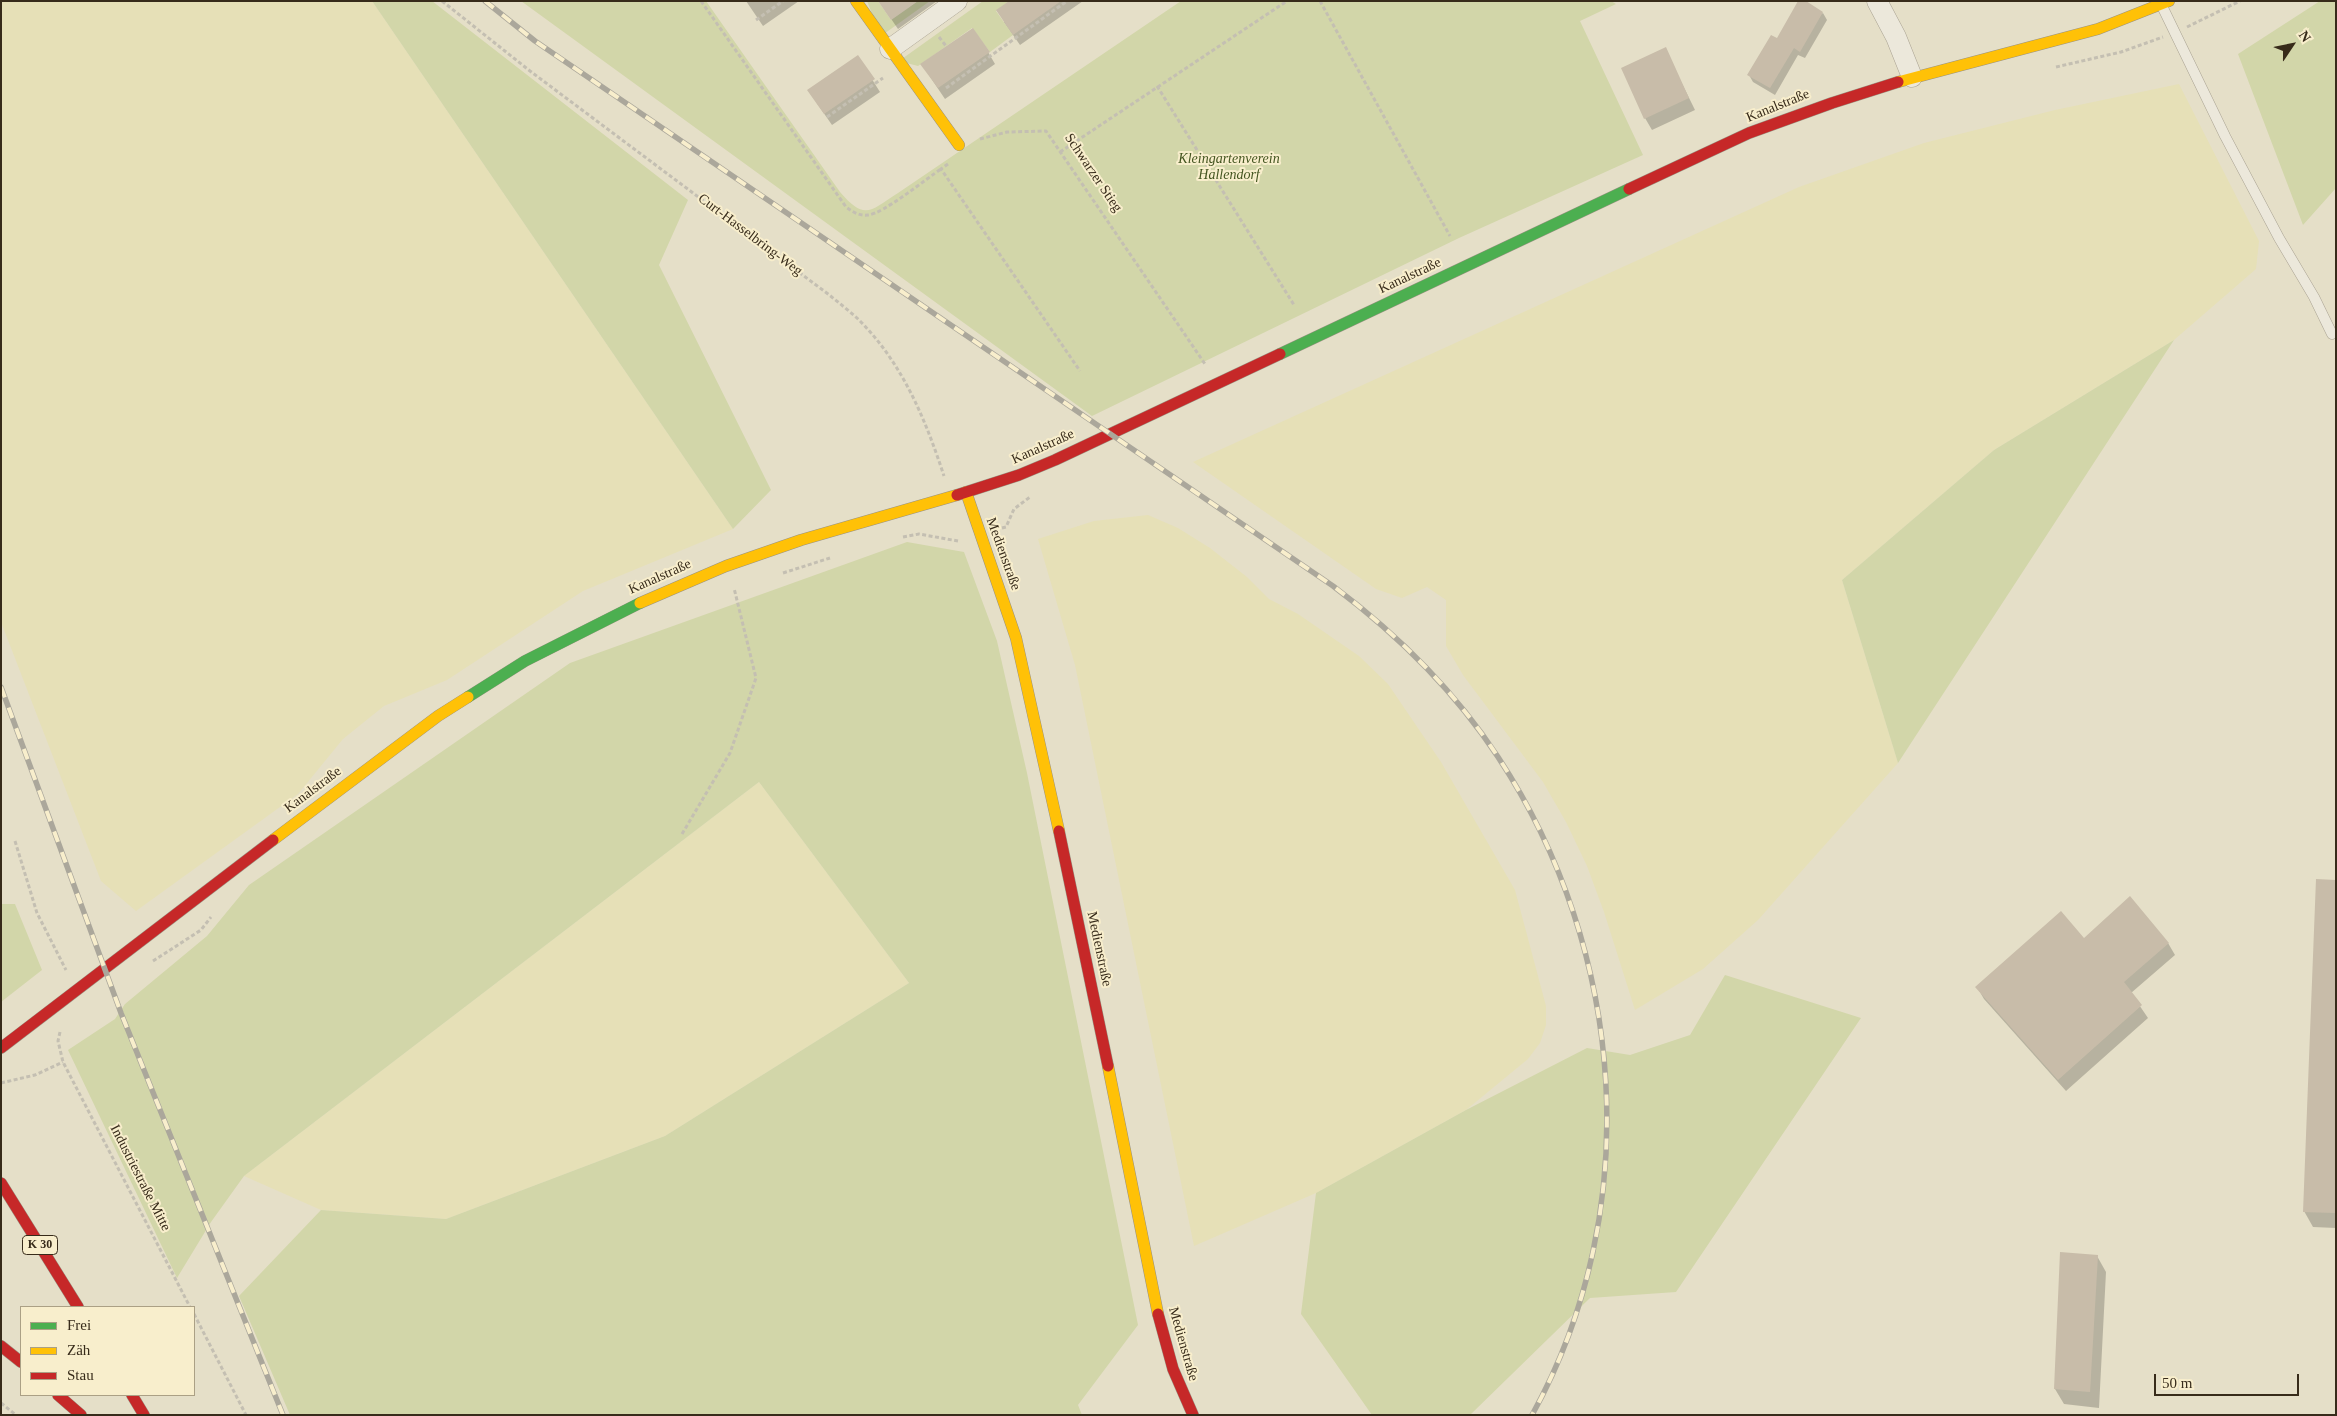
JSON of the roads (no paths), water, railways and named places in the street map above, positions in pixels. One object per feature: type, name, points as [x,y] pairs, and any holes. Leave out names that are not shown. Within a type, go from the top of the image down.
[{"type":"main road","points":[[856,1],[959,145]]},
{"type":"main road","name":"Kanalstraße","points":[[1,1048],[76,989],[438,716],[525,661],[578,632],[677,585],[726,566],[801,540],[951,497],[1019,475],[1055,460],[1749,133],[1838,99],[2064,38],[2125,19],[2165,3]]},
{"type":"main road","name":"Medienstraße","points":[[966,492],[1016,638],[1046,766],[1158,1312],[1173,1369],[1193,1415]]},
{"type":"main road","name":"K 30","points":[[1,1183],[77,1306]]},
{"type":"main road","points":[[1,1346],[20,1361]]},
{"type":"main road","points":[[59,1396],[81,1415]]},
{"type":"main road","points":[[133,1396],[144,1415]]},
{"type":"street","points":[[896,57],[957,1]]},
{"type":"street","points":[[1877,1],[1896,37],[1912,78]]},
{"type":"lane","points":[[2165,3],[2174,33],[2234,153],[2279,238],[2314,297],[2332,334]]},
{"type":"railway","points":[[485,1],[535,41],[1333,586],[1357,604],[1423,664],[1481,732],[1498,757],[1541,833],[1573,913],[1595,996],[1606,1082],[1605,1167],[1593,1253],[1569,1336],[1532,1415]]},
{"type":"railway","points":[[1,687],[121,1013],[283,1415]]},
{"type":"park label","name":"Kleingartenverein Hallendorf","points":[[1229,168]]}]
